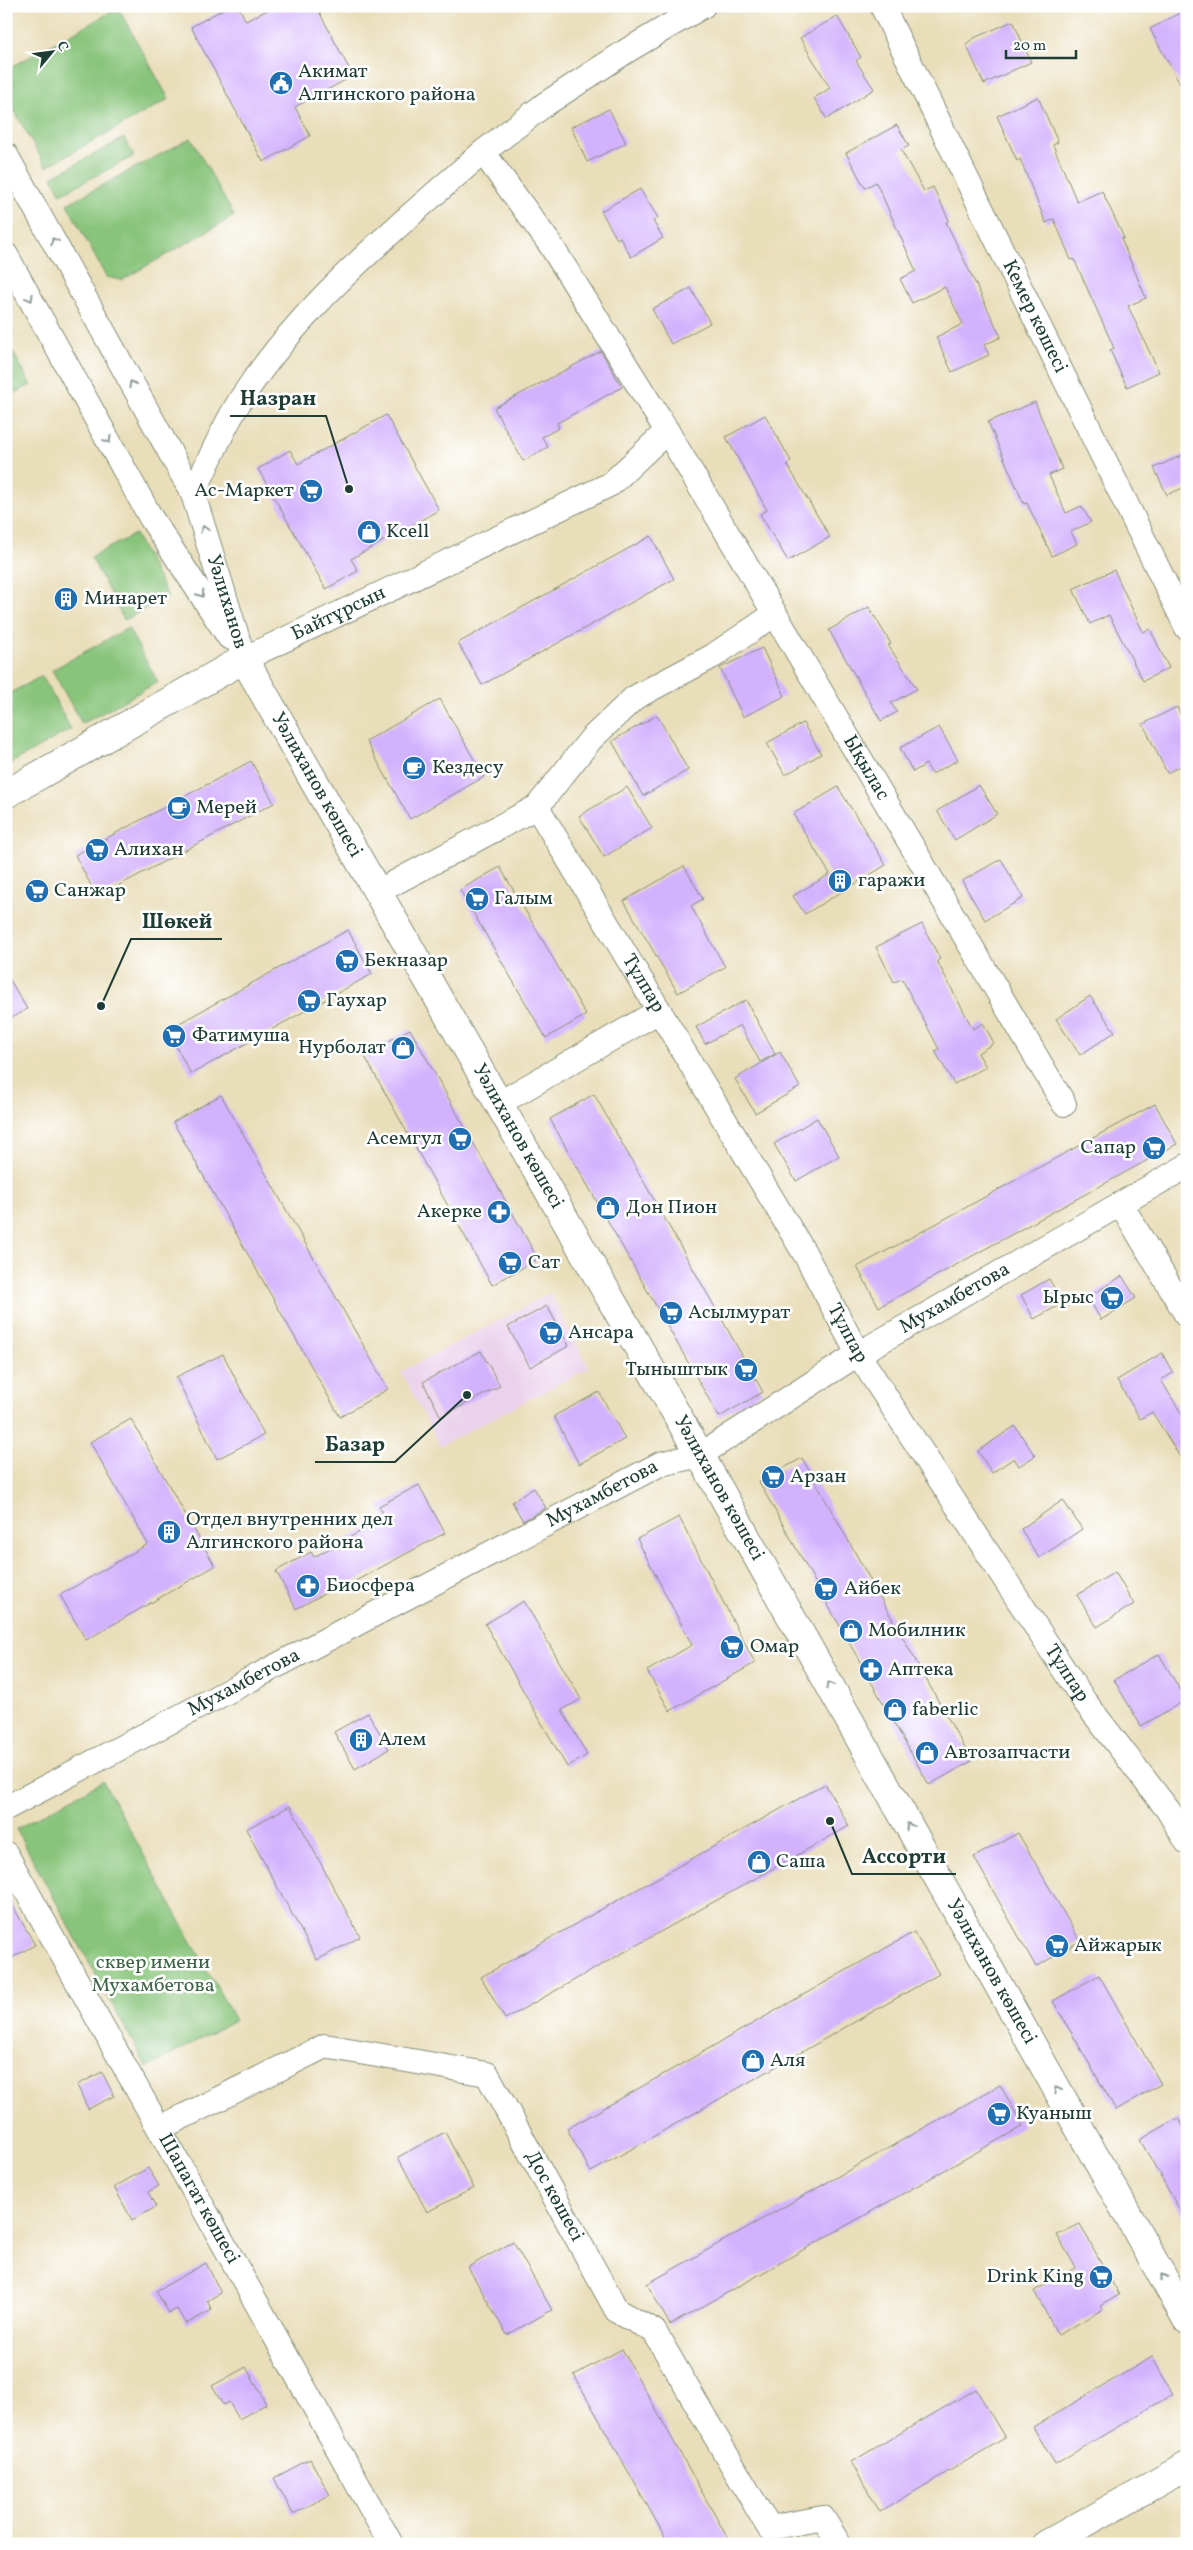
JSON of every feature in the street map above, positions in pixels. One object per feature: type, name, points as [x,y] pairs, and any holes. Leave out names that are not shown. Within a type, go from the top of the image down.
[{"type":"street","points":[[193,494],[242,398],[295,326],[360,259],[483,152],[544,105],[628,50],[703,6]]},
{"type":"street","name":"Кемер көшесі","points":[[882,6],[1187,628]]},
{"type":"street","name":"Ықылас","points":[[483,152],[550,244],[667,431],[1064,1104]]},
{"type":"street","name":"Уәлиханов","points":[[6,155],[193,494],[244,659]]},
{"type":"street","name":"Уәлиханов","points":[[6,255],[151,518],[244,659]]},
{"type":"street","name":"Байтұрсын","points":[[6,794],[244,659],[611,484],[667,431]]},
{"type":"street","points":[[377,892],[537,807],[591,739],[634,698],[713,656],[775,614]]},
{"type":"street","name":"Уәлиханов көшесі","points":[[244,659],[700,1455],[1187,2320]]},
{"type":"street","name":"Тұлпар","points":[[537,807],[805,1254],[858,1354],[1085,1702],[1168,1810],[1187,1842]]},
{"type":"street","points":[[498,1104],[659,1011]]},
{"type":"street","name":"Мухамбетова","points":[[6,1808],[660,1464],[700,1455],[858,1354],[1187,1166]]},
{"type":"street","points":[[1121,1204],[1187,1316]]},
{"type":"street","name":"Шапагат көшесі","points":[[6,1854],[391,2544]]},
{"type":"street","name":"Дос көшесі","points":[[160,2128],[325,2046],[487,2074],[617,2311],[654,2332],[768,2528],[823,2518],[839,2544]]},
{"type":"street","points":[[1047,2544],[1187,2466]]},
{"type":"shaded area","points":[[550,1293],[589,1368],[440,1446],[401,1372]]},
{"type":"green space","points":[[118,8],[169,99],[46,167],[6,96],[6,70]]},
{"type":"green space","points":[[124,138],[134,156],[61,194],[52,177]]},
{"type":"green space","points":[[191,138],[234,216],[122,280],[106,277],[67,204]]},
{"type":"green space","points":[[6,339],[31,385],[6,398]]},
{"type":"green space","points":[[135,534],[168,597],[124,620],[91,557]]},
{"type":"green space","points":[[128,628],[158,682],[82,724],[52,670]]},
{"type":"green space","points":[[42,676],[71,729],[6,766],[6,695]]},
{"type":"green space","name":"сквер имени Мухамбетова","points":[[103,1781],[235,2020],[147,2068],[16,1829]]},
{"type":"building","name":"Акимат Алгинского района","points":[[229,6],[238,6],[246,21],[275,6],[316,6],[353,76],[295,107],[310,136],[263,162],[191,27]]},
{"type":"building","points":[[1187,9],[1187,97],[1150,29]]},
{"type":"building","points":[[837,16],[861,57],[856,61],[874,89],[827,119],[814,98],[830,88],[800,38]]},
{"type":"building","points":[[1013,21],[1031,62],[984,84],[966,44],[974,38]]},
{"type":"building","points":[[1038,97],[1058,142],[1053,145],[1077,202],[1102,191],[1124,238],[1121,239],[1146,298],[1128,306],[1159,372],[1127,387],[1110,350],[1114,348],[1074,259],[1071,260],[1054,219],[1046,223],[1020,159],[1017,161],[997,116]]},
{"type":"building","points":[[609,109],[626,143],[587,162],[571,127]]},
{"type":"building","points":[[897,125],[909,146],[901,150],[924,191],[933,187],[949,220],[946,222],[1001,337],[984,345],[989,355],[952,372],[936,337],[963,324],[945,287],[912,303],[900,279],[916,271],[876,182],[865,188],[846,153]]},
{"type":"building","points":[[640,189],[658,218],[653,221],[663,238],[631,257],[620,237],[617,239],[601,211]]},
{"type":"building","points":[[691,288],[710,323],[671,344],[652,309]]},
{"type":"building","points":[[601,351],[622,387],[557,423],[559,428],[542,437],[548,447],[523,461],[494,408]]},
{"type":"building","points":[[1035,402],[1062,469],[1049,475],[1066,513],[1081,506],[1091,522],[1071,532],[1077,544],[1052,556],[1027,503],[1024,504],[988,422]]},
{"type":"building","points":[[386,415],[439,510],[351,559],[358,571],[326,589],[258,469],[290,450],[298,464]]},
{"type":"building","points":[[765,415],[791,461],[787,464],[830,537],[788,561],[760,514],[767,510],[726,437]]},
{"type":"building","points":[[1187,453],[1187,486],[1167,495],[1154,468]]},
{"type":"building","points":[[651,536],[674,579],[482,685],[458,643]]},
{"type":"building","points":[[1114,570],[1143,632],[1150,629],[1169,668],[1143,681],[1109,615],[1090,624],[1073,589]]},
{"type":"building","points":[[869,607],[891,644],[888,645],[917,689],[891,703],[897,712],[881,721],[829,630]]},
{"type":"building","points":[[762,648],[785,696],[743,717],[720,668]]},
{"type":"building","points":[[440,699],[484,777],[410,819],[366,741]]},
{"type":"building","points":[[1177,707],[1187,728],[1187,763],[1167,773],[1143,724]]},
{"type":"building","points":[[657,715],[688,770],[643,796],[612,741]]},
{"type":"building","points":[[803,723],[821,754],[785,775],[767,743]]},
{"type":"building","points":[[939,727],[958,760],[932,774],[926,764],[913,772],[900,748]]},
{"type":"building","points":[[251,761],[274,803],[97,897],[75,855]]},
{"type":"building","points":[[979,785],[997,814],[955,840],[937,811]]},
{"type":"building","points":[[627,787],[652,828],[604,857],[579,816]]},
{"type":"building","points":[[838,787],[886,865],[805,914],[793,896],[830,874],[793,814]]},
{"type":"building","points":[[1001,859],[1023,898],[985,920],[962,881]]},
{"type":"building","points":[[684,866],[703,899],[691,906],[725,967],[678,993],[624,901]]},
{"type":"building","points":[[500,867],[586,1015],[546,1038],[460,890]]},
{"type":"building","points":[[922,924],[940,959],[937,961],[973,1029],[983,1023],[994,1043],[978,1053],[986,1067],[954,1084],[935,1051],[939,1049],[902,979],[894,982],[876,947]]},
{"type":"building","points":[[348,930],[372,974],[191,1074],[167,1030]]},
{"type":"building","points":[[6,973],[27,1009],[6,1021]]},
{"type":"building","points":[[1090,996],[1115,1032],[1080,1055],[1056,1019]]},
{"type":"building","points":[[746,1000],[775,1054],[760,1062],[740,1025],[705,1044],[696,1027]]},
{"type":"building","points":[[410,1029],[538,1259],[492,1285],[364,1055]]},
{"type":"building","points":[[780,1052],[800,1087],[755,1113],[735,1079]]},
{"type":"building","points":[[594,1094],[763,1392],[719,1417],[550,1119]]},
{"type":"building","points":[[221,1095],[388,1389],[340,1417],[173,1122]]},
{"type":"building","points":[[1155,1104],[1177,1144],[879,1307],[857,1267]]},
{"type":"building","points":[[817,1118],[839,1156],[796,1181],[774,1144]]},
{"type":"building","name":"Ырыс","points":[[1122,1276],[1136,1298],[1101,1320],[1088,1297]]},
{"type":"building","points":[[1049,1279],[1063,1303],[1034,1319],[1021,1295]]},
{"type":"building","points":[[547,1306],[569,1346],[530,1367],[508,1327]]},
{"type":"building","points":[[481,1351],[500,1386],[441,1417],[423,1382]]},
{"type":"building","points":[[1162,1353],[1173,1373],[1161,1380],[1187,1423],[1187,1468],[1152,1412],[1140,1419],[1117,1380]]},
{"type":"building","points":[[223,1354],[264,1435],[217,1459],[176,1377]]},
{"type":"building","points":[[599,1392],[625,1439],[579,1464],[554,1416]]},
{"type":"building","name":"Отдел внутренних дел Алгинского района","points":[[131,1419],[215,1566],[86,1640],[60,1595],[148,1544],[90,1442]]},
{"type":"building","points":[[1015,1426],[1035,1456],[1019,1466],[1014,1458],[992,1473],[978,1451]]},
{"type":"building","points":[[802,1458],[972,1761],[929,1785],[759,1482]]},
{"type":"building","points":[[419,1485],[445,1533],[346,1586],[344,1583],[296,1609],[276,1571],[311,1552],[314,1557],[385,1518],[379,1506]]},
{"type":"building","points":[[534,1488],[546,1508],[523,1521],[512,1502]]},
{"type":"building","points":[[1063,1500],[1082,1529],[1039,1558],[1021,1529]]},
{"type":"building","points":[[679,1517],[755,1663],[670,1711],[647,1671],[692,1645],[637,1539]]},
{"type":"building","points":[[1115,1572],[1134,1604],[1097,1627],[1077,1595]]},
{"type":"building","points":[[524,1601],[581,1699],[562,1710],[587,1755],[567,1767],[485,1624]]},
{"type":"building","points":[[1159,1654],[1186,1700],[1141,1726],[1114,1680]]},
{"type":"building","name":"Алем","points":[[368,1713],[389,1749],[355,1769],[334,1732]]},
{"type":"building","points":[[825,1784],[849,1826],[505,2019],[481,1977]]},
{"type":"building","points":[[290,1806],[360,1937],[317,1960],[246,1829]]},
{"type":"building","points":[[1018,1833],[1080,1941],[1036,1967],[974,1857]]},
{"type":"building","points":[[6,1894],[35,1945],[6,1961]]},
{"type":"building","points":[[914,1932],[939,1974],[591,2172],[567,2129]]},
{"type":"building","points":[[1099,1975],[1161,2084],[1116,2110],[1053,2001]]},
{"type":"building","points":[[102,2072],[114,2096],[88,2109],[77,2085]]},
{"type":"building","points":[[1000,2085],[1023,2126],[670,2325],[647,2284]]},
{"type":"building","points":[[1178,2118],[1187,2133],[1187,2223],[1140,2140]]},
{"type":"building","points":[[445,2132],[474,2188],[427,2212],[398,2157]]},
{"type":"building","points":[[148,2168],[159,2186],[148,2192],[156,2207],[132,2220],[114,2187]]},
{"type":"building","points":[[1080,2224],[1119,2295],[1100,2306],[1103,2310],[1058,2335],[1034,2291],[1076,2268],[1057,2235]]},
{"type":"building","points":[[513,2242],[552,2310],[507,2335],[468,2267]]},
{"type":"building","points":[[206,2263],[221,2293],[207,2301],[212,2310],[186,2324],[177,2309],[169,2313],[156,2291]]},
{"type":"building","points":[[622,2349],[731,2544],[669,2544],[574,2375]]},
{"type":"building","points":[[1152,2357],[1173,2394],[1055,2464],[1033,2427]]},
{"type":"building","points":[[246,2367],[266,2404],[239,2419],[229,2402],[223,2405],[212,2386]]},
{"type":"building","points":[[976,2389],[1005,2438],[880,2512],[851,2462]]},
{"type":"building","points":[[310,2459],[330,2495],[293,2514],[274,2478]]},
{"type":"place","name":"Акимат Алгинского района","points":[[281,83]]},
{"type":"place","name":"Назран","points":[[349,489]]},
{"type":"place","name":"Ас-Маркет","points":[[311,491]]},
{"type":"place","name":"Kcell","points":[[369,532]]},
{"type":"place","name":"Минарет","points":[[66,599]]},
{"type":"place","name":"Кездесу","points":[[414,768]]},
{"type":"place","name":"Мерей","points":[[179,808]]},
{"type":"place","name":"Алихан","points":[[97,850]]},
{"type":"place","name":"гаражи","points":[[840,881]]},
{"type":"place","name":"Санжар","points":[[37,891]]},
{"type":"place","name":"Галым","points":[[477,899]]},
{"type":"place","name":"Бекназар","points":[[347,961]]},
{"type":"place","name":"Гаухар","points":[[309,1001]]},
{"type":"place","name":"Шөкей","points":[[101,1006]]},
{"type":"place","name":"Фатимуша","points":[[174,1036]]},
{"type":"place","name":"Нурболат","points":[[403,1048]]},
{"type":"place","name":"Асемгул","points":[[460,1139]]},
{"type":"place","name":"Сапар","points":[[1154,1148]]},
{"type":"place","name":"Дон Пион","points":[[608,1208]]},
{"type":"place","name":"Акерке","points":[[499,1212]]},
{"type":"place","name":"Сат","points":[[510,1263]]},
{"type":"place","name":"Ырыс","points":[[1112,1298]]},
{"type":"place","name":"Асылмурат","points":[[671,1313]]},
{"type":"place","name":"Ансара","points":[[551,1333]]},
{"type":"place","name":"Тыныштык","points":[[746,1370]]},
{"type":"place","name":"Базар","points":[[467,1395]]},
{"type":"place","name":"Арзан","points":[[773,1477]]},
{"type":"place","name":"Отдел внутренних дел Алгинского района","points":[[169,1532]]},
{"type":"place","name":"Биосфера","points":[[308,1586]]},
{"type":"place","name":"Айбек","points":[[826,1589]]},
{"type":"place","name":"Мобилник","points":[[851,1631]]},
{"type":"place","name":"Омар","points":[[732,1647]]},
{"type":"place","name":"Аптека","points":[[871,1670]]},
{"type":"place","name":"faberlic","points":[[895,1710]]},
{"type":"place","name":"Алем","points":[[361,1740]]},
{"type":"place","name":"Автозапчасти","points":[[927,1753]]},
{"type":"place","name":"Ассорти","points":[[830,1821]]},
{"type":"place","name":"Саша","points":[[759,1862]]},
{"type":"place","name":"Айжарык","points":[[1057,1946]]},
{"type":"place","name":"Аля","points":[[753,2061]]},
{"type":"place","name":"Куаныш","points":[[999,2114]]},
{"type":"place","name":"Drink King","points":[[1101,2277]]}]
